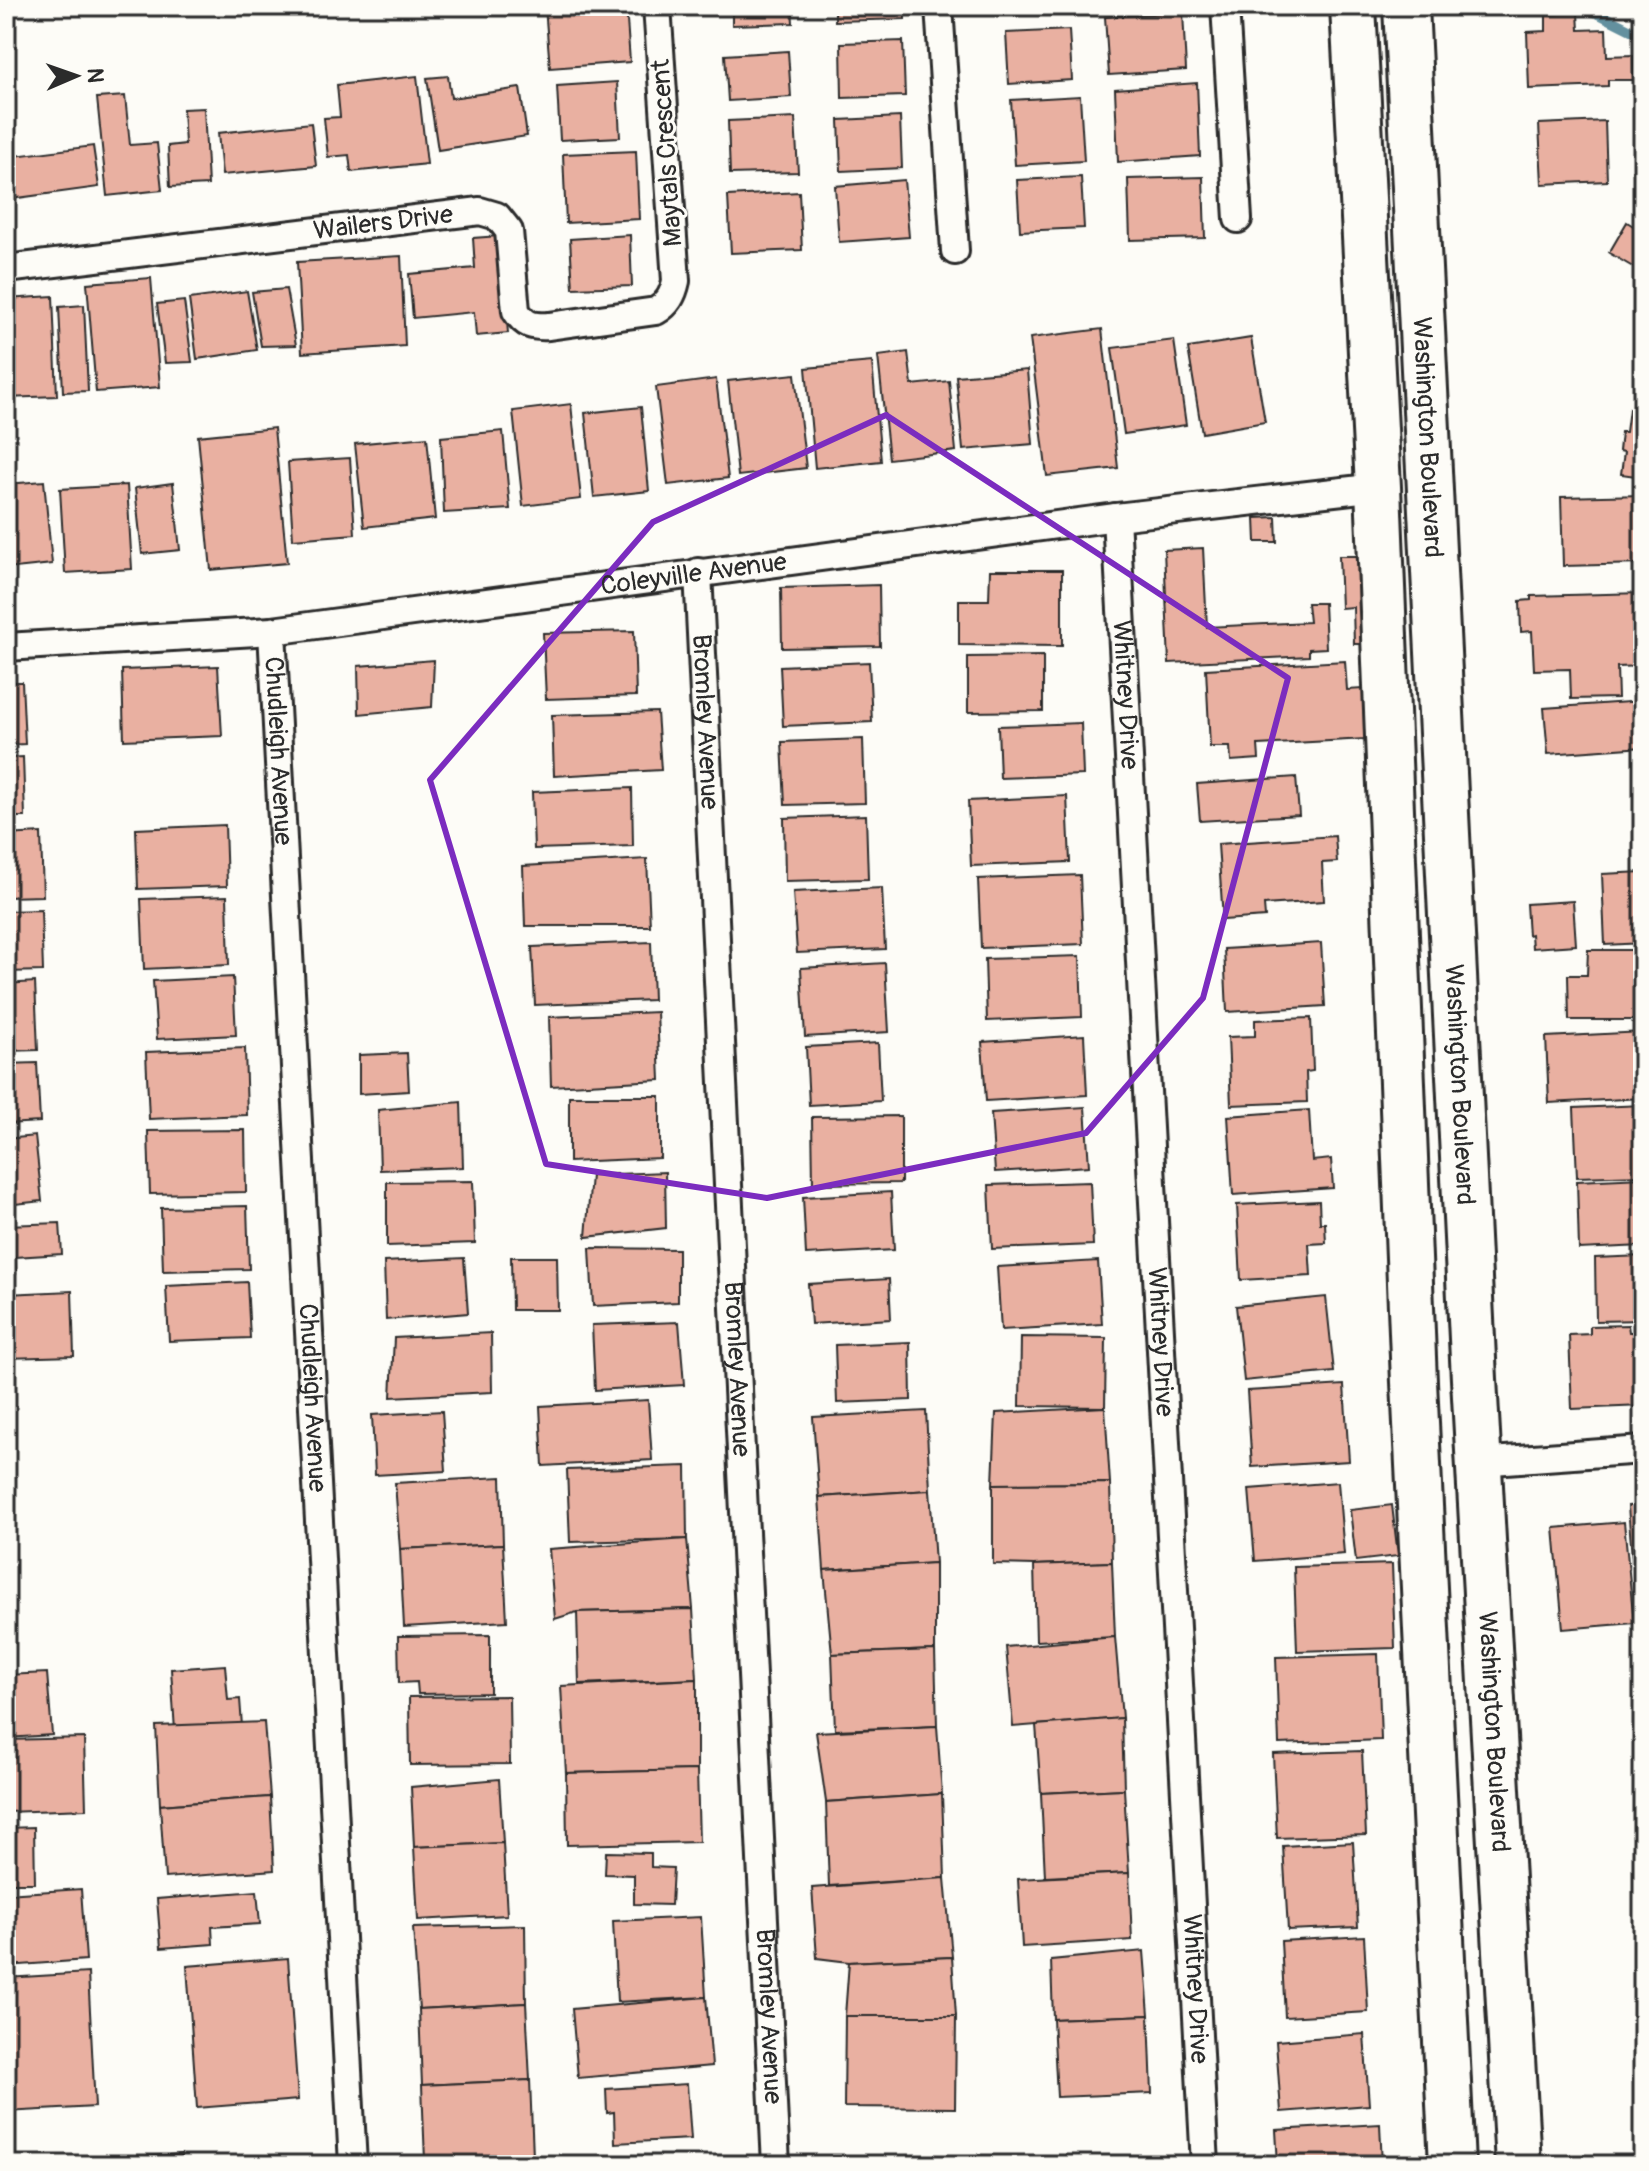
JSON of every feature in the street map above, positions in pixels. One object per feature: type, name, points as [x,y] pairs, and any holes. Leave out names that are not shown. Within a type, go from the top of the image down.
[{"type":"highway","name":"Washington Boulevard","points":[[1353,6],[1378,487],[1414,1382],[1452,2165]]},
{"type":"highway","name":"Washington Boulevard","points":[[1406,6],[1478,1462],[1518,2165]]},
{"type":"street","name":"Maytals Crescent","points":[[657,6],[676,281],[670,299]]},
{"type":"street","points":[[939,6],[955,251]]},
{"type":"street","points":[[1225,6],[1238,219]]},
{"type":"street","name":"Wailers Drive","points":[[6,269],[480,211],[497,216],[509,231],[516,311],[523,322],[533,326],[549,326],[646,313],[664,306],[670,299]]},
{"type":"street","name":"Coleyville Avenue","points":[[6,647],[272,631],[1116,517],[1378,487]]},
{"type":"street","name":"Whitney Drive","points":[[1116,517],[1205,2165]]},
{"type":"street","name":"Bromley Avenue","points":[[698,572],[776,2165]]},
{"type":"street","name":"Chudleigh Avenue","points":[[272,631],[353,2165]]},
{"type":"street","points":[[1478,1462],[1643,1450]]},
{"type":"highlighted area","points":[[886,415],[1288,678],[1203,998],[1086,1133],[767,1198],[546,1164],[430,780],[653,522]]},
{"type":"building","points":[[626,6],[630,62],[550,68],[545,7]]},
{"type":"building","points":[[732,6],[792,6],[793,23],[732,25]]},
{"type":"building","points":[[835,6],[905,6],[905,19],[835,21]]},
{"type":"building","points":[[1183,12],[1186,70],[1109,75],[1105,17]]},
{"type":"building","points":[[1578,13],[1579,30],[1606,29],[1607,56],[1633,55],[1634,80],[1608,80],[1608,86],[1529,89],[1527,32],[1546,31],[1546,15]]},
{"type":"building","points":[[1069,30],[1072,80],[1009,84],[1006,33]]},
{"type":"building","points":[[903,41],[905,96],[842,98],[841,43]]},
{"type":"building","points":[[788,51],[791,97],[728,101],[725,55]]},
{"type":"building","points":[[417,76],[427,164],[351,172],[349,155],[328,157],[324,118],[340,117],[337,85]]},
{"type":"building","points":[[448,76],[451,98],[520,88],[527,136],[438,150],[427,78]]},
{"type":"building","points":[[617,82],[620,137],[560,140],[557,86]]},
{"type":"building","points":[[1197,83],[1200,156],[1118,162],[1115,89]]},
{"type":"building","points":[[125,96],[130,145],[157,143],[162,190],[107,196],[97,98]]},
{"type":"building","points":[[1080,96],[1084,161],[1015,165],[1011,100]]},
{"type":"building","points":[[204,108],[208,185],[170,187],[168,146],[185,144],[183,109]]},
{"type":"building","points":[[900,117],[902,168],[841,171],[839,120]]},
{"type":"building","points":[[795,118],[798,172],[730,174],[728,121]]},
{"type":"building","points":[[1605,121],[1607,181],[1542,184],[1539,124]]},
{"type":"building","points":[[311,123],[316,166],[222,175],[218,133]]},
{"type":"building","points":[[93,146],[99,187],[10,199],[6,157]]},
{"type":"building","points":[[636,151],[639,219],[566,223],[563,154]]},
{"type":"building","points":[[1081,177],[1084,228],[1020,231],[1017,180]]},
{"type":"building","points":[[1203,177],[1205,238],[1130,240],[1128,179]]},
{"type":"building","points":[[904,180],[909,237],[839,242],[835,186]]},
{"type":"building","points":[[799,192],[802,250],[731,253],[728,196]]},
{"type":"building","points":[[1627,222],[1643,232],[1643,273],[1609,253]]},
{"type":"building","points":[[630,235],[632,286],[573,288],[570,239]]},
{"type":"building","points":[[499,236],[508,333],[476,336],[474,312],[413,318],[409,274],[475,268],[473,238]]},
{"type":"building","points":[[401,256],[405,346],[302,353],[297,262]]},
{"type":"building","points":[[151,278],[160,387],[96,392],[87,283]]},
{"type":"building","points":[[286,289],[296,345],[261,346],[252,292]]},
{"type":"building","points":[[247,291],[257,350],[197,359],[189,299]]},
{"type":"building","points":[[53,296],[57,396],[6,398],[6,299]]},
{"type":"building","points":[[184,301],[192,362],[165,363],[157,304]]},
{"type":"building","points":[[84,305],[88,391],[63,392],[59,307]]},
{"type":"building","points":[[1102,329],[1118,468],[1047,476],[1030,338]]},
{"type":"building","points":[[1251,338],[1265,422],[1202,433],[1188,348]]},
{"type":"building","points":[[1174,340],[1186,425],[1124,434],[1112,348]]},
{"type":"building","points":[[908,352],[912,385],[949,381],[956,451],[889,459],[878,356]]},
{"type":"building","points":[[872,362],[881,461],[815,468],[806,368]]},
{"type":"building","points":[[1027,370],[1033,444],[963,450],[956,376]]},
{"type":"building","points":[[795,374],[806,468],[738,476],[728,381]]},
{"type":"building","points":[[716,379],[728,478],[668,485],[656,387]]},
{"type":"building","points":[[571,404],[581,499],[523,506],[513,411]]},
{"type":"building","points":[[641,407],[649,491],[594,497],[585,413]]},
{"type":"building","points":[[1629,409],[1643,411],[1643,477],[1621,474],[1624,452],[1619,451],[1621,432],[1626,432]]},
{"type":"building","points":[[274,428],[287,563],[211,570],[198,436]]},
{"type":"building","points":[[503,431],[510,509],[444,513],[441,437]]},
{"type":"building","points":[[427,437],[435,519],[364,527],[355,444]]},
{"type":"building","points":[[350,458],[355,534],[293,539],[288,462]]},
{"type":"building","points":[[44,481],[52,564],[6,569],[6,484]]},
{"type":"building","points":[[173,483],[180,550],[142,554],[135,488]]},
{"type":"building","points":[[127,485],[132,569],[65,573],[60,489]]},
{"type":"building","points":[[1643,495],[1643,564],[1563,566],[1561,497]]},
{"type":"building","points":[[1276,517],[1277,542],[1256,542],[1255,518]]},
{"type":"building","points":[[1203,548],[1207,627],[1309,622],[1307,603],[1324,603],[1326,648],[1309,649],[1309,656],[1169,663],[1164,550]]},
{"type":"building","points":[[1339,556],[1365,556],[1367,644],[1354,644],[1353,607],[1341,608]]},
{"type":"building","points":[[990,570],[1062,570],[1062,646],[959,645],[959,600],[989,600]]},
{"type":"building","points":[[879,585],[880,646],[782,648],[781,588]]},
{"type":"building","points":[[1643,593],[1643,666],[1617,667],[1618,698],[1571,699],[1570,669],[1534,670],[1532,631],[1521,632],[1520,601],[1531,600],[1531,596]]},
{"type":"building","points":[[634,631],[636,696],[546,699],[543,633]]},
{"type":"building","points":[[1043,656],[1043,711],[968,712],[968,657]]},
{"type":"building","points":[[434,660],[432,707],[359,714],[358,666]]},
{"type":"building","points":[[1345,661],[1347,690],[1363,689],[1366,739],[1258,745],[1259,759],[1231,761],[1230,747],[1210,747],[1206,669]]},
{"type":"building","points":[[869,662],[872,722],[783,726],[780,666]]},
{"type":"building","points":[[218,666],[222,736],[124,740],[122,670]]},
{"type":"building","points":[[6,682],[22,682],[25,744],[6,745]]},
{"type":"building","points":[[1643,701],[1643,747],[1548,754],[1544,708]]},
{"type":"building","points":[[657,712],[661,770],[554,776],[552,715]]},
{"type":"building","points":[[1081,723],[1083,775],[1000,778],[998,726]]},
{"type":"building","points":[[863,739],[865,803],[785,805],[782,742]]},
{"type":"building","points":[[23,757],[25,817],[6,817],[6,758]]},
{"type":"building","points":[[1296,777],[1299,815],[1200,821],[1197,784]]},
{"type":"building","points":[[632,788],[633,846],[534,849],[532,792]]},
{"type":"building","points":[[1067,796],[1070,862],[971,866],[968,801]]},
{"type":"building","points":[[866,815],[868,879],[785,881],[784,818]]},
{"type":"building","points":[[225,825],[227,886],[138,889],[136,829]]},
{"type":"building","points":[[41,833],[43,896],[6,897],[6,835]]},
{"type":"building","points":[[1335,836],[1337,862],[1322,863],[1324,901],[1264,905],[1265,917],[1223,920],[1218,844]]},
{"type":"building","points":[[647,859],[650,926],[525,926],[523,866]]},
{"type":"building","points":[[1643,872],[1643,943],[1605,945],[1602,874]]},
{"type":"building","points":[[1080,875],[1083,944],[981,948],[978,879]]},
{"type":"building","points":[[882,888],[885,949],[797,953],[793,892]]},
{"type":"building","points":[[227,896],[229,965],[144,969],[141,899]]},
{"type":"building","points":[[1573,901],[1576,945],[1532,948],[1526,904]]},
{"type":"building","points":[[41,910],[43,971],[6,972],[6,911]]},
{"type":"building","points":[[651,942],[653,1000],[535,1005],[532,947]]},
{"type":"building","points":[[1321,943],[1325,1006],[1227,1012],[1224,949]]},
{"type":"building","points":[[1588,950],[1643,950],[1643,1020],[1569,1020],[1568,975],[1587,975]]},
{"type":"building","points":[[1080,956],[1082,1017],[987,1021],[985,959]]},
{"type":"building","points":[[885,963],[889,1032],[805,1037],[801,968]]},
{"type":"building","points":[[233,977],[236,1035],[157,1039],[153,981]]},
{"type":"building","points":[[35,982],[38,1050],[6,1051],[6,984]]},
{"type":"building","points":[[657,1012],[660,1080],[551,1086],[549,1017]]},
{"type":"building","points":[[1311,1018],[1313,1071],[1306,1072],[1307,1102],[1231,1105],[1228,1037],[1255,1036],[1255,1020]]},
{"type":"building","points":[[1643,1032],[1643,1098],[1549,1103],[1546,1037]]},
{"type":"building","points":[[1084,1035],[1087,1095],[986,1101],[982,1042]]},
{"type":"building","points":[[878,1043],[881,1101],[809,1105],[806,1047]]},
{"type":"building","points":[[245,1048],[247,1115],[149,1119],[146,1052]]},
{"type":"building","points":[[407,1053],[409,1091],[359,1094],[359,1055]]},
{"type":"building","points":[[37,1063],[40,1122],[6,1124],[6,1064]]},
{"type":"building","points":[[569,1096],[660,1096],[660,1158],[569,1162]]},
{"type":"building","points":[[461,1102],[463,1167],[380,1170],[378,1110]]},
{"type":"building","points":[[1643,1105],[1643,1175],[1577,1177],[1574,1108]]},
{"type":"building","points":[[1085,1107],[1089,1166],[995,1172],[991,1113]]},
{"type":"building","points":[[1309,1110],[1312,1161],[1331,1159],[1333,1188],[1233,1195],[1228,1116]]},
{"type":"building","points":[[901,1116],[901,1183],[813,1184],[812,1117]]},
{"type":"building","points":[[245,1130],[246,1192],[150,1194],[148,1131]]},
{"type":"building","points":[[35,1136],[42,1201],[6,1205],[6,1139]]},
{"type":"building","points":[[665,1172],[666,1228],[586,1237],[591,1175]]},
{"type":"building","points":[[1643,1178],[1643,1246],[1579,1249],[1577,1181]]},
{"type":"building","points":[[473,1181],[475,1243],[387,1246],[387,1182]]},
{"type":"building","points":[[1090,1182],[1093,1245],[992,1249],[989,1185]]},
{"type":"building","points":[[891,1192],[894,1250],[806,1255],[803,1197]]},
{"type":"building","points":[[1319,1201],[1320,1223],[1325,1223],[1326,1243],[1309,1244],[1311,1276],[1241,1280],[1237,1205]]},
{"type":"building","points":[[247,1206],[249,1269],[163,1271],[161,1208]]},
{"type":"building","points":[[60,1223],[62,1254],[15,1257],[16,1274],[6,1274],[6,1225]]},
{"type":"building","points":[[590,1248],[678,1249],[678,1302],[593,1306]]},
{"type":"building","points":[[1643,1256],[1643,1320],[1596,1321],[1595,1258]]},
{"type":"building","points":[[511,1257],[557,1257],[558,1310],[512,1310]]},
{"type":"building","points":[[464,1258],[468,1313],[386,1320],[384,1262]]},
{"type":"building","points":[[1098,1261],[1102,1324],[1001,1330],[997,1267]]},
{"type":"building","points":[[889,1279],[891,1319],[811,1324],[808,1284]]},
{"type":"building","points":[[247,1282],[250,1338],[169,1341],[166,1286]]},
{"type":"building","points":[[72,1291],[74,1356],[6,1358],[6,1294]]},
{"type":"building","points":[[1326,1297],[1334,1372],[1244,1381],[1236,1306]]},
{"type":"building","points":[[679,1322],[684,1385],[595,1390],[592,1325]]},
{"type":"building","points":[[1628,1325],[1629,1332],[1643,1332],[1643,1406],[1572,1409],[1569,1335],[1590,1334],[1590,1326]]},
{"type":"building","points":[[491,1333],[492,1392],[391,1397],[394,1338]]},
{"type":"building","points":[[1021,1337],[1106,1338],[1105,1407],[1020,1406]]},
{"type":"building","points":[[910,1342],[911,1400],[837,1403],[835,1345]]},
{"type":"building","points":[[1344,1385],[1349,1461],[1252,1467],[1247,1391]]},
{"type":"building","points":[[648,1400],[652,1460],[543,1466],[540,1406]]},
{"type":"building","points":[[1105,1407],[1110,1483],[993,1484],[996,1413]]},
{"type":"building","points":[[442,1411],[446,1471],[375,1475],[372,1415]]},
{"type":"building","points":[[926,1411],[930,1490],[819,1497],[813,1417]]},
{"type":"building","points":[[686,1466],[687,1539],[570,1542],[567,1470]]},
{"type":"building","points":[[501,1477],[503,1544],[400,1549],[395,1483]]},
{"type":"building","points":[[1338,1482],[1344,1554],[1255,1561],[1249,1489]]},
{"type":"building","points":[[1110,1483],[1112,1562],[993,1564],[993,1484]]},
{"type":"building","points":[[930,1490],[935,1563],[824,1570],[819,1497]]},
{"type":"building","points":[[1392,1505],[1398,1556],[1356,1561],[1350,1510]]},
{"type":"building","points":[[1643,1505],[1643,1608],[1636,1609],[1628,1506]]},
{"type":"building","points":[[1624,1522],[1634,1623],[1563,1629],[1554,1528]]},
{"type":"building","points":[[687,1539],[693,1609],[577,1612],[555,1619],[549,1549]]},
{"type":"building","points":[[503,1544],[507,1621],[404,1627],[400,1549]]},
{"type":"building","points":[[1112,1562],[1115,1637],[1036,1641],[1034,1565]]},
{"type":"building","points":[[935,1563],[935,1650],[832,1654],[824,1570]]},
{"type":"building","points":[[1392,1564],[1395,1648],[1297,1651],[1294,1567]]},
{"type":"building","points":[[693,1609],[697,1679],[579,1684],[577,1612]]},
{"type":"building","points":[[490,1635],[490,1693],[418,1694],[417,1682],[399,1683],[398,1636]]},
{"type":"building","points":[[1115,1637],[1122,1718],[1013,1727],[1006,1647]]},
{"type":"building","points":[[935,1650],[937,1726],[835,1730],[832,1654]]},
{"type":"building","points":[[1378,1654],[1381,1740],[1279,1744],[1276,1657]]},
{"type":"building","points":[[225,1665],[228,1700],[240,1699],[242,1726],[175,1731],[171,1669]]},
{"type":"building","points":[[47,1673],[52,1735],[6,1738],[6,1675]]},
{"type":"building","points":[[697,1679],[697,1770],[566,1773],[561,1686]]},
{"type":"building","points":[[509,1696],[510,1764],[410,1765],[409,1697]]},
{"type":"building","points":[[1122,1718],[1124,1789],[1041,1793],[1036,1725]]},
{"type":"building","points":[[264,1722],[270,1797],[160,1805],[156,1726]]},
{"type":"building","points":[[937,1726],[942,1794],[826,1802],[816,1732]]},
{"type":"building","points":[[84,1738],[86,1809],[6,1812],[6,1740]]},
{"type":"building","points":[[1362,1751],[1366,1835],[1277,1838],[1273,1754]]},
{"type":"building","points":[[697,1770],[699,1842],[567,1845],[566,1773]]},
{"type":"building","points":[[499,1779],[503,1843],[414,1847],[411,1787]]},
{"type":"building","points":[[1124,1789],[1129,1873],[1045,1877],[1041,1793]]},
{"type":"building","points":[[942,1794],[945,1878],[829,1886],[826,1802]]},
{"type":"building","points":[[270,1797],[274,1870],[165,1878],[160,1805]]},
{"type":"building","points":[[34,1827],[35,1883],[6,1883],[6,1828]]},
{"type":"building","points":[[1353,1842],[1358,1927],[1288,1930],[1283,1846]]},
{"type":"building","points":[[503,1843],[507,1915],[418,1920],[414,1847]]},
{"type":"building","points":[[606,1852],[651,1853],[651,1867],[673,1868],[671,1905],[634,1904],[634,1875],[605,1874]]},
{"type":"building","points":[[1129,1873],[1132,1940],[1022,1947],[1018,1879]]},
{"type":"building","points":[[945,1878],[952,1957],[849,1962],[817,1958],[812,1888]]},
{"type":"building","points":[[81,1889],[86,1960],[8,1966],[6,1894]]},
{"type":"building","points":[[257,1891],[260,1924],[212,1927],[213,1944],[161,1948],[157,1899]]},
{"type":"building","points":[[701,1917],[706,1997],[617,2002],[613,1921]]},
{"type":"building","points":[[525,1925],[526,2003],[419,2009],[413,1928]]},
{"type":"building","points":[[1364,1936],[1368,2012],[1285,2017],[1281,1941]]},
{"type":"building","points":[[1144,1951],[1149,2015],[1053,2019],[1051,1960]]},
{"type":"building","points":[[952,1957],[956,2016],[845,2016],[849,1962]]},
{"type":"building","points":[[288,1958],[298,2100],[197,2108],[187,1966]]},
{"type":"building","points":[[88,1973],[95,2107],[6,2112],[6,1978]]},
{"type":"building","points":[[706,1997],[712,2066],[578,2078],[572,2009]]},
{"type":"building","points":[[526,2003],[530,2080],[422,2085],[419,2009]]},
{"type":"building","points":[[1149,2015],[1152,2093],[1057,2097],[1053,2019]]},
{"type":"building","points":[[845,2016],[956,2016],[955,2108],[844,2107]]},
{"type":"building","points":[[1364,2034],[1369,2105],[1281,2112],[1276,2041]]},
{"type":"building","points":[[530,2080],[533,2157],[425,2161],[422,2085]]},
{"type":"building","points":[[687,2084],[691,2139],[615,2143],[614,2112],[607,2113],[606,2089]]},
{"type":"building","points":[[1380,2124],[1382,2165],[1278,2165],[1276,2130]]},
{"type":"building","points":[[181,2154],[181,2165],[102,2165],[101,2160]]},
{"type":"building","points":[[567,2158],[592,2163],[592,2165],[566,2165]]},
{"type":"waterway","points":[[1583,6],[1643,36]]}]
